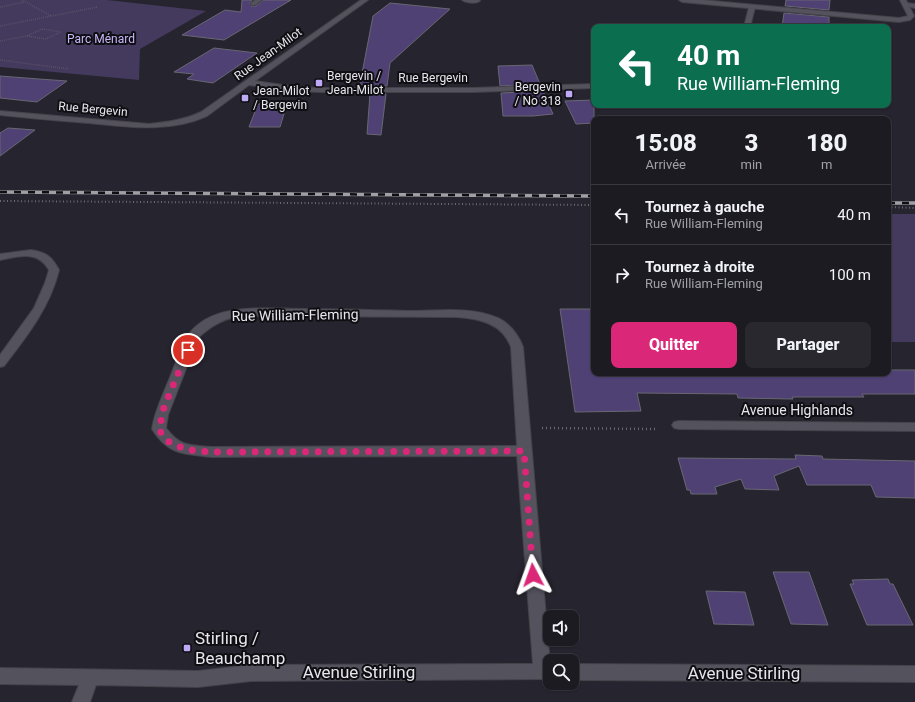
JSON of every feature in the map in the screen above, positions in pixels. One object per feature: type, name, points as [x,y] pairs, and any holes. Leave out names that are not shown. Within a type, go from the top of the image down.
[{"type":"street","points":[[253,4],[259,0]]},
{"type":"street","name":"Rue Jean-Milot","points":[[183,122],[204,114],[364,0]]},
{"type":"street","points":[[465,0],[477,1]]},
{"type":"street","points":[[682,0],[904,20],[911,16],[904,3]]},
{"type":"street","points":[[904,3],[915,6]]},
{"type":"street","points":[[748,24],[752,7]]},
{"type":"street","name":"Rue Bergevin","points":[[249,83],[297,89],[321,90],[473,90],[591,86]]},
{"type":"street","name":"Rue Bergevin","points":[[0,113],[149,126],[183,122]]},
{"type":"street","points":[[0,257],[11,254],[32,253],[47,259],[54,270],[51,286],[43,304],[0,363]]},
{"type":"street","name":"Rue William-Fleming","points":[[524,451],[212,452],[188,450],[170,443],[159,430],[165,405],[193,337],[203,327],[217,318],[237,313],[261,312],[468,315],[482,316],[496,321],[507,328],[514,337],[517,347],[524,451],[544,654]]},
{"type":"street","name":"Avenue Highlands","points":[[679,425],[915,427]]},
{"type":"street","name":"Avenue Stirling","points":[[0,676],[198,679],[252,672],[543,672]]},
{"type":"street","name":"Avenue Stirling","points":[[579,672],[915,674]]},
{"type":"street","points":[[81,702],[90,678]]},
{"type":"path","points":[[22,0],[52,16]]},
{"type":"path","points":[[0,7],[26,2]]},
{"type":"path","points":[[0,26],[98,7]]},
{"type":"path","points":[[0,41],[27,36],[42,29],[61,32],[46,39],[27,36]]},
{"type":"path","points":[[1,37],[5,40]]},
{"type":"path","points":[[0,60],[69,69]]},
{"type":"path","points":[[0,201],[591,205]]},
{"type":"path","points":[[891,207],[915,208]]},
{"type":"path","points":[[536,428],[657,429]]},
{"type":"green space","name":"Parc Ménard","points":[[0,0],[107,0],[206,11],[140,49],[139,80],[0,67]]},
{"type":"green space","points":[[891,214],[915,214],[915,342],[891,342]]},
{"type":"building","points":[[242,0],[252,0],[250,3],[251,6],[256,6],[263,0],[291,0],[224,40],[182,35],[225,10],[241,12]]},
{"type":"building","points":[[786,0],[830,0],[829,10],[785,6]]},
{"type":"building","points":[[390,3],[450,9],[390,63],[387,86],[370,86],[360,84],[373,16]]},
{"type":"building","points":[[784,13],[829,17],[829,24],[782,24]]},
{"type":"building","points":[[214,48],[257,53],[213,83],[187,79],[194,74],[174,72]]},
{"type":"building","points":[[532,65],[540,84],[500,86],[498,66]]},
{"type":"building","points":[[0,76],[67,81],[37,102],[0,98]]},
{"type":"building","points":[[543,91],[553,114],[503,116],[501,93]]},
{"type":"building","points":[[370,94],[386,94],[381,135],[367,134]]},
{"type":"building","points":[[591,100],[591,108],[594,108],[594,116],[591,116],[591,123],[576,124],[565,101]]},
{"type":"building","points":[[258,104],[287,104],[280,127],[249,127]]},
{"type":"building","points":[[8,128],[35,130],[0,156],[0,133]]},
{"type":"building","points":[[560,309],[591,309],[591,376],[891,376],[891,370],[915,370],[915,394],[862,394],[864,397],[792,397],[793,399],[738,398],[737,394],[637,393],[641,411],[575,412]]},
{"type":"building","points":[[795,455],[822,456],[823,459],[915,461],[915,498],[876,497],[871,485],[807,485],[799,466],[774,476],[779,490],[745,489],[741,479],[715,487],[717,494],[691,494],[690,490],[687,490],[678,458],[796,459]]},
{"type":"building","points":[[773,572],[809,572],[828,625],[791,624]]},
{"type":"building","points":[[888,579],[890,584],[893,584],[913,625],[867,625],[850,584],[854,584],[852,580]]},
{"type":"building","points":[[706,591],[745,592],[754,625],[714,624]]},
{"type":"railway","points":[[0,192],[591,196]]},
{"type":"railway","points":[[891,203],[915,203]]},
{"type":"place","name":"Bergevin / Jean-Milot","points":[[319,83]]},
{"type":"place","name":"Bergevin / No 318","points":[[569,94]]},
{"type":"place","name":"Jean-Milot / Bergevin","points":[[245,98]]},
{"type":"place","name":"Stirling / Beauchamp","points":[[187,648]]},
{"type":"route","points":[[188,350],[161,415],[159,430],[170,443],[188,450],[212,452],[524,451],[533,575]]}]
